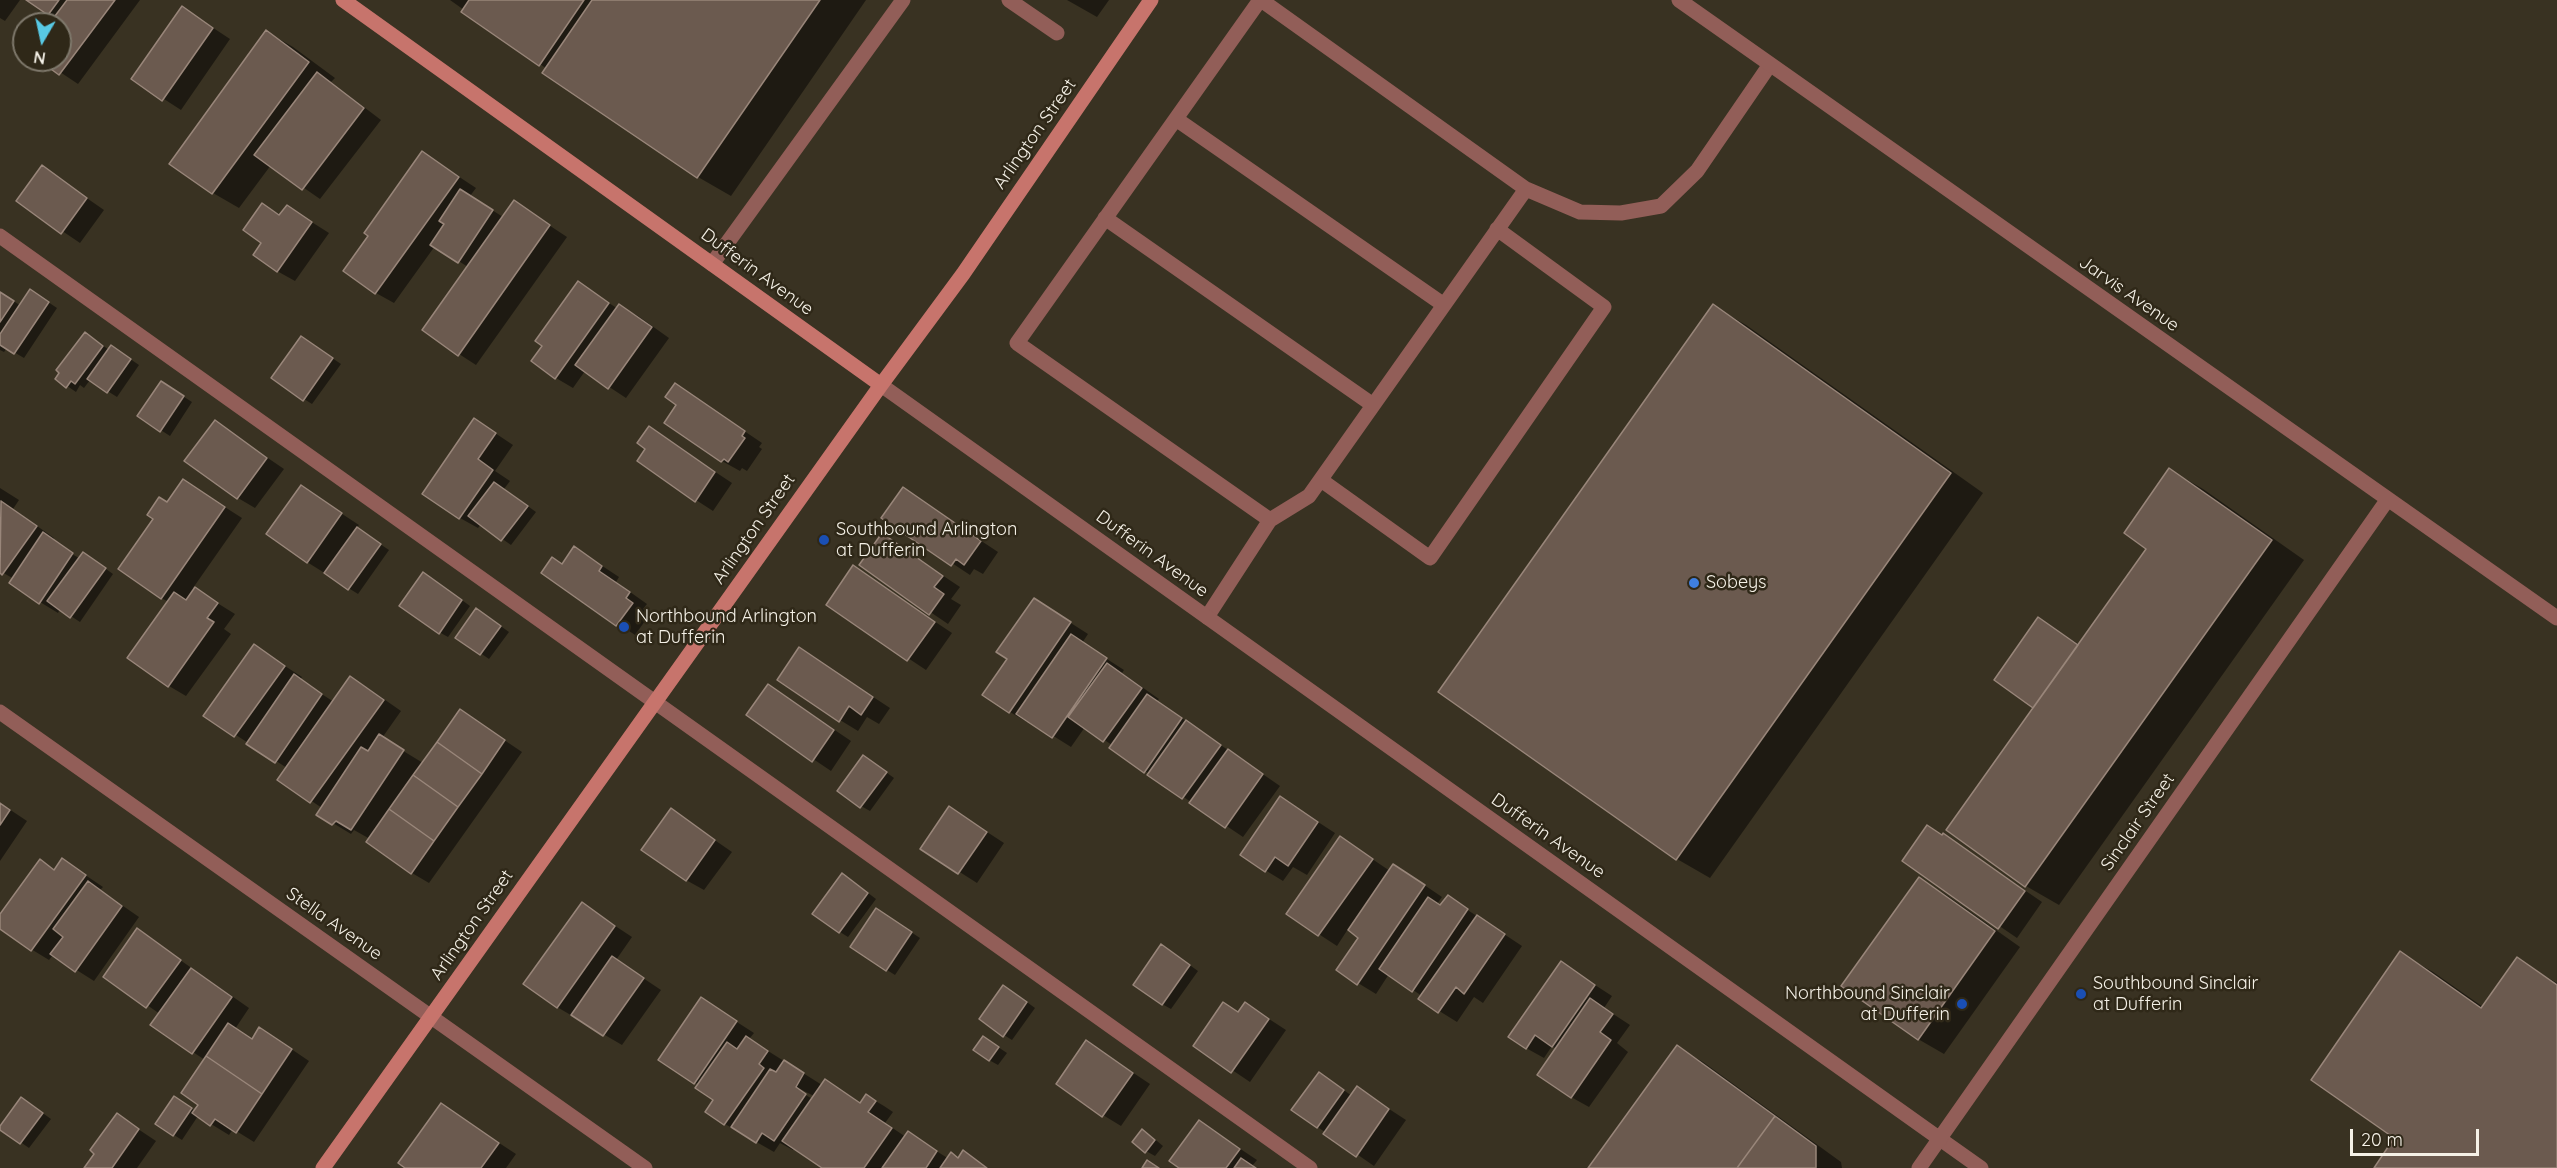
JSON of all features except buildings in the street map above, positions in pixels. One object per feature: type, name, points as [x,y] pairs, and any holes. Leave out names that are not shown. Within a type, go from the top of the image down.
[{"type":"main road","name":"Dufferin Avenue","points":[[343,0],[881,385]]},
{"type":"main road","name":"Arlington Street","points":[[323,1168],[881,385],[963,274],[1151,0]]},
{"type":"street","points":[[712,264],[903,0]]},
{"type":"street","points":[[1009,0],[1057,33]]},
{"type":"street","points":[[1270,520],[1017,343],[1261,0],[1526,189],[1580,212],[1621,213],[1662,206],[1696,171],[1769,66]]},
{"type":"street","name":"Jarvis Avenue","points":[[1679,0],[1769,66],[2557,618]]},
{"type":"street","points":[[1176,119],[1444,305]]},
{"type":"street","points":[[1207,617],[1270,520],[1309,496],[1321,480],[1526,189]]},
{"type":"street","points":[[1105,218],[1373,405]]},
{"type":"street","points":[[1321,480],[1430,558],[1604,307],[1497,229]]},
{"type":"street","points":[[0,236],[1310,1168]]},
{"type":"street","name":"Dufferin Avenue","points":[[881,385],[1981,1168]]},
{"type":"street","name":"Sinclair Street","points":[[1919,1168],[2388,499]]},
{"type":"street","name":"Stella Avenue","points":[[0,712],[645,1168]]},
{"type":"place","name":"Southbound Arlington at Dufferin","points":[[824,540]]},
{"type":"place","name":"Sobeys","points":[[1694,583]]},
{"type":"place","name":"Northbound Arlington at Dufferin","points":[[624,627]]},
{"type":"place","name":"Southbound Sinclair at Dufferin","points":[[2081,994]]},
{"type":"place","name":"Northbound Sinclair at Dufferin","points":[[1962,1004]]}]
